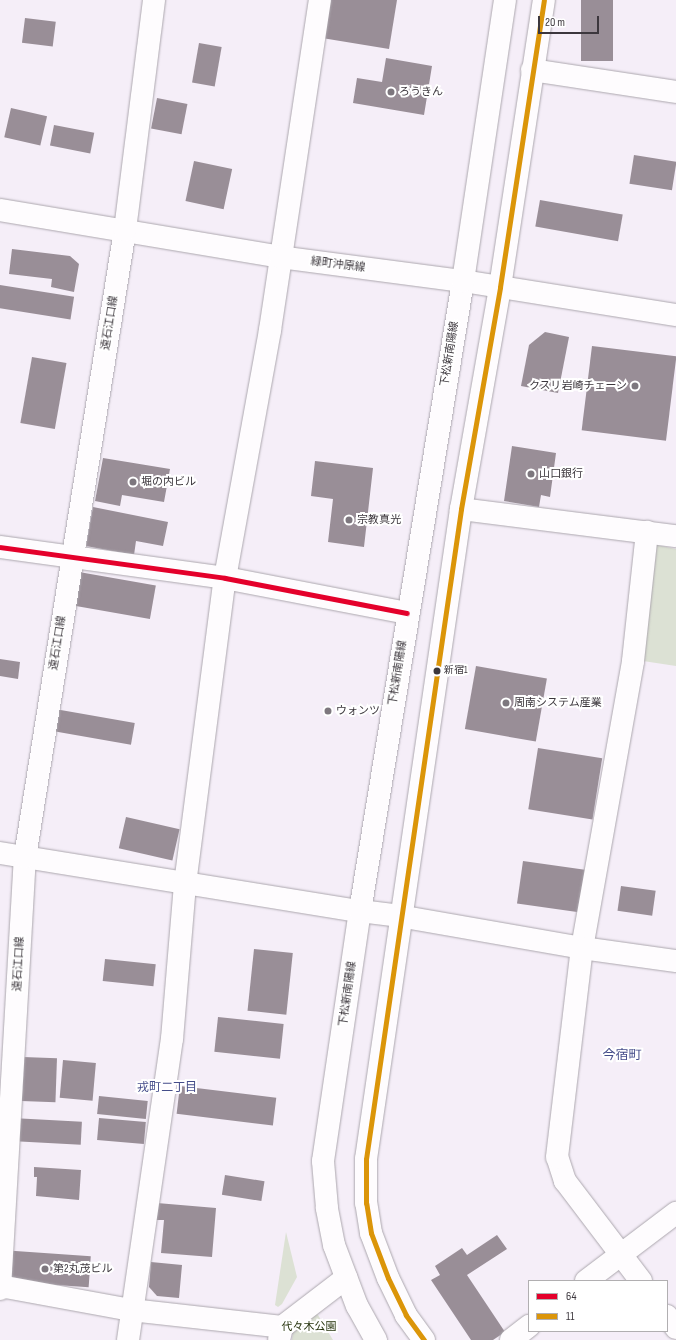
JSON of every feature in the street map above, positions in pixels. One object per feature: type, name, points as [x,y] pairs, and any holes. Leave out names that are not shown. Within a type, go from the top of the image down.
[{"type":"street","name":"遠石江口線","points":[[0,1287],[25,857],[71,557],[125,230],[154,0]]},
{"type":"street","points":[[128,1340],[131,1310],[172,1040],[185,884],[225,578],[270,330],[320,0]]},
{"type":"street","name":"下松新南陽線","points":[[376,1340],[357,1306],[334,1245],[327,1208],[323,1161],[360,911],[407,613],[463,281],[505,0]]},
{"type":"street","points":[[424,1340],[406,1315],[388,1278],[371,1233],[366,1203],[366,1159],[460,509],[500,287],[532,70],[544,0]]},
{"type":"street","points":[[532,70],[676,92]]},
{"type":"street","name":"緑町沖原線","points":[[0,210],[280,257],[463,281],[676,315]]},
{"type":"street","points":[[460,509],[676,536]]},
{"type":"street","points":[[640,1280],[565,1181],[557,1157],[582,948],[633,661],[647,532]]},
{"type":"street","points":[[0,547],[225,578],[407,613]]},
{"type":"street","points":[[0,853],[185,884],[400,916],[582,948],[676,961]]},
{"type":"street","points":[[587,1280],[676,1213]]},
{"type":"street","points":[[0,1287],[281,1334],[346,1278]]},
{"type":"street","points":[[668,1317],[676,1328]]},
{"type":"street","points":[[511,1340],[528,1327]]},
{"type":"green space","points":[[657,545],[676,549],[676,666],[643,661]]},
{"type":"green space","points":[[286,1232],[297,1277],[282,1304],[278,1307],[275,1305]]},
{"type":"green space","name":"代々木公園","points":[[311,1310],[318,1315],[333,1340],[292,1340],[293,1330]]},
{"type":"building","points":[[329,0],[397,0],[389,49],[322,38]]},
{"type":"building","points":[[581,0],[613,0],[613,61],[581,61]]},
{"type":"building","points":[[25,18],[56,22],[53,47],[22,43]]},
{"type":"building","points":[[199,43],[222,47],[215,86],[192,82]]},
{"type":"building","name":"ろうきん","points":[[386,58],[432,66],[424,115],[353,103],[357,78],[382,82]]},
{"type":"building","points":[[157,98],[187,104],[182,134],[151,128]]},
{"type":"building","points":[[11,108],[47,116],[40,146],[4,137]]},
{"type":"building","points":[[54,125],[94,133],[90,153],[50,146]]},
{"type":"building","points":[[634,155],[676,162],[672,190],[629,184]]},
{"type":"building","points":[[194,161],[232,169],[224,209],[185,201]]},
{"type":"building","points":[[540,200],[623,215],[618,241],[535,227]]},
{"type":"building","points":[[12,249],[70,256],[79,264],[74,292],[51,287],[52,279],[9,274]]},
{"type":"building","points":[[0,285],[74,297],[70,319],[0,308]]},
{"type":"building","points":[[545,332],[569,337],[558,393],[521,386],[529,345]]},
{"type":"building","points":[[592,346],[676,356],[666,441],[582,430]]},
{"type":"building","points":[[32,357],[66,363],[55,429],[20,423]]},
{"type":"building","name":"山口銀行","points":[[512,446],[556,453],[550,497],[541,495],[539,507],[504,501]]},
{"type":"building","name":"堀の内ビル","points":[[103,458],[170,469],[164,502],[122,495],[120,506],[95,501]]},
{"type":"building","name":"宗教真光","points":[[315,461],[373,468],[364,547],[328,542],[333,499],[311,496]]},
{"type":"building","points":[[93,507],[168,522],[163,546],[136,541],[134,555],[86,546]]},
{"type":"building","points":[[79,572],[156,586],[150,619],[73,605]]},
{"type":"building","points":[[0,659],[20,662],[18,679],[0,676]]},
{"type":"building","name":"周南システム産業","points":[[476,666],[547,679],[536,742],[465,729]]},
{"type":"building","points":[[55,709],[135,723],[131,745],[51,731]]},
{"type":"building","points":[[538,748],[602,758],[593,819],[528,809]]},
{"type":"building","points":[[126,817],[180,829],[172,861],[119,848]]},
{"type":"building","points":[[523,861],[588,870],[582,913],[517,904]]},
{"type":"building","points":[[621,886],[656,891],[652,916],[618,911]]},
{"type":"building","points":[[254,949],[293,953],[286,1015],[248,1011]]},
{"type":"building","points":[[105,959],[156,964],[153,986],[103,981]]},
{"type":"building","points":[[218,1017],[284,1024],[280,1059],[214,1052]]},
{"type":"building","points":[[23,1057],[57,1058],[55,1102],[21,1101]]},
{"type":"building","points":[[63,1060],[96,1063],[93,1101],[60,1098]]},
{"type":"building","points":[[180,1086],[276,1098],[273,1126],[177,1114]]},
{"type":"building","points":[[99,1096],[148,1101],[146,1119],[97,1114]]},
{"type":"building","points":[[12,1118],[82,1122],[81,1145],[11,1141]]},
{"type":"building","points":[[99,1118],[146,1122],[144,1144],[97,1140]]},
{"type":"building","points":[[34,1167],[81,1170],[79,1200],[36,1196],[37,1177],[34,1177]]},
{"type":"building","points":[[225,1175],[265,1181],[261,1201],[222,1195]]},
{"type":"building","points":[[157,1203],[216,1208],[212,1257],[161,1253],[164,1220],[156,1220]]},
{"type":"building","points":[[497,1235],[507,1249],[467,1275],[505,1332],[493,1340],[471,1340],[431,1280],[440,1275],[435,1266],[462,1248],[467,1255]]},
{"type":"building","name":"第2丸茂ビル","points":[[1,1250],[91,1256],[89,1287],[0,1281]]},
{"type":"building","points":[[151,1262],[182,1265],[179,1298],[157,1296],[149,1287]]},
{"type":"transit line","name":"11","points":[[424,1340],[406,1315],[388,1278],[371,1233],[366,1203],[366,1159],[461,509],[500,287],[544,0]]},
{"type":"transit line","name":"64","points":[[0,547],[225,578],[407,613]]},
{"type":"place","name":"ろうきん","points":[[391,92]]},
{"type":"place","name":"クスリ岩崎チェーン","points":[[635,386]]},
{"type":"place","name":"山口銀行","points":[[531,474]]},
{"type":"place","name":"堀の内ビル","points":[[133,482]]},
{"type":"place","name":"宗教真光","points":[[349,520]]},
{"type":"place","name":"新宿1","points":[[437,671]]},
{"type":"place","name":"周南システム産業","points":[[506,703]]},
{"type":"place","name":"ウォンツ","points":[[328,711]]},
{"type":"place","name":"第2丸茂ビル","points":[[45,1269]]},
{"type":"district","name":"今宿町","points":[[622,1055]]},
{"type":"district","name":"戎町二丁目","points":[[167,1088]]}]
